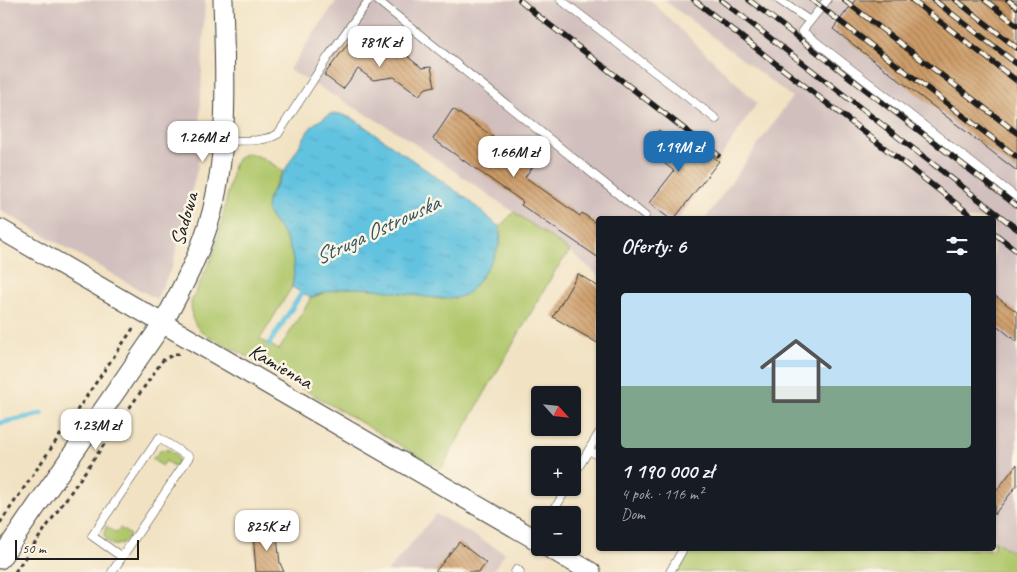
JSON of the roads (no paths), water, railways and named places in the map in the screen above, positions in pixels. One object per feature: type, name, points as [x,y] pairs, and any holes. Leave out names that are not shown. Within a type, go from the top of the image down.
[{"type":"street","name":"Sadowa","points":[[0,559],[163,323],[185,283],[198,253],[213,205],[222,141],[225,81],[223,0]]},
{"type":"street","name":"Kamienna","points":[[0,229],[531,535]]},
{"type":"street","name":"Kamienna","points":[[565,556],[591,572]]},
{"type":"lane","points":[[222,141],[261,140],[278,134],[328,57],[369,0]]},
{"type":"lane","points":[[377,0],[645,216]]},
{"type":"lane","points":[[560,0],[716,119]]},
{"type":"lane","points":[[779,0],[810,21]]},
{"type":"lane","points":[[827,0],[802,31],[1017,198]]},
{"type":"lane","points":[[112,572],[189,457],[159,438],[92,536],[122,557]]},
{"type":"lane","points":[[581,463],[596,438]]},
{"type":"lane","points":[[589,450],[596,454]]},
{"type":"lane","points":[[670,572],[682,551]]},
{"type":"lane","points":[[515,572],[517,570],[520,572]]},
{"type":"water","points":[[330,114],[340,114],[354,119],[466,198],[499,227],[500,238],[496,252],[478,282],[468,293],[460,297],[445,299],[368,288],[354,288],[326,292],[311,298],[292,287],[294,272],[291,251],[285,237],[268,214],[267,201],[308,131],[314,124]]},
{"type":"waterway","name":"Struga Ostrowska","points":[[269,344],[305,288]]},
{"type":"waterway","points":[[0,423],[42,414]]},
{"type":"railway","points":[[520,0],[718,155]]},
{"type":"railway","points":[[694,0],[972,216]]},
{"type":"railway","points":[[721,0],[1017,229]]},
{"type":"railway","points":[[749,0],[1017,206]]},
{"type":"railway","points":[[812,0],[1017,157]]},
{"type":"railway","points":[[844,0],[1017,133]]},
{"type":"railway","points":[[912,0],[1017,81]]},
{"type":"railway","points":[[934,0],[1017,64]]},
{"type":"railway","points":[[956,0],[1017,48]]},
{"type":"railway","points":[[985,0],[1017,25]]},
{"type":"railway","points":[[1008,0],[1017,7]]},
{"type":"railway","points":[[996,235],[1017,251]]}]
